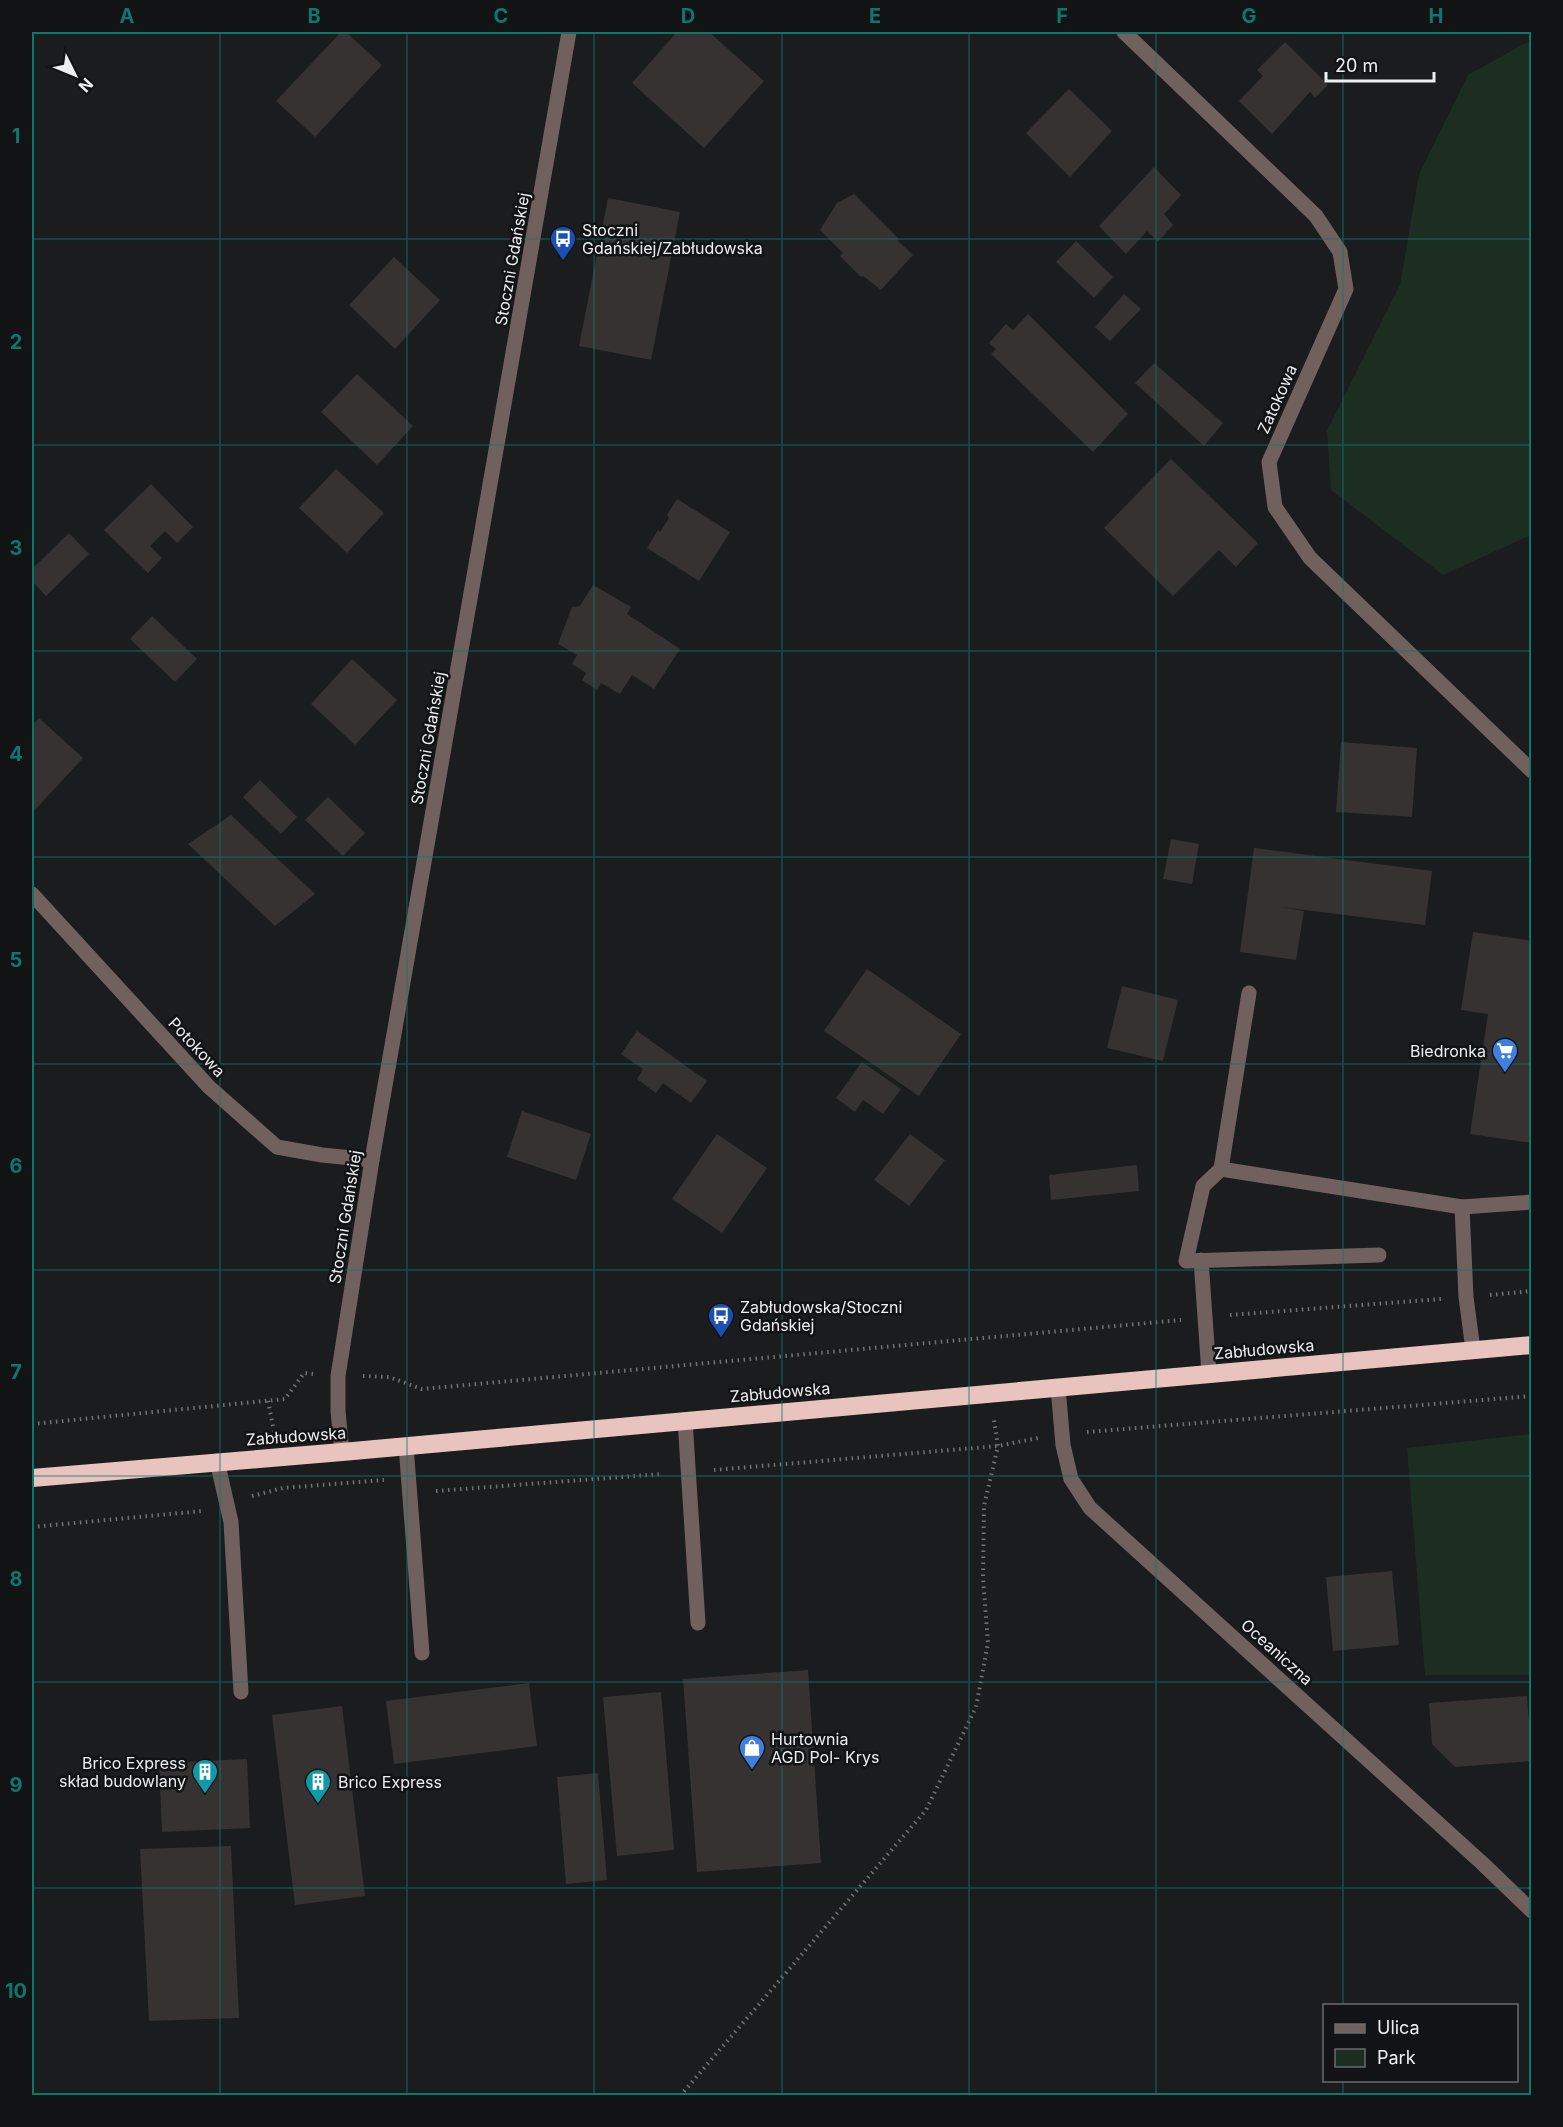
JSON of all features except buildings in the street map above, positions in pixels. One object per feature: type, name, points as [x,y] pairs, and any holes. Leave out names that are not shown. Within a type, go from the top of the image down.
[{"type":"highway","name":"Zabłudowska","points":[[32,1478],[1532,1344]]},
{"type":"street","name":"Stoczni Gdańskiej","points":[[342,1452],[338,1411],[338,1376],[372,1160],[569,32]]},
{"type":"street","name":"Zatokowa","points":[[1124,32],[1316,216],[1340,252],[1346,289],[1269,462],[1275,507],[1310,558],[1532,771]]},
{"type":"street","name":"Potokowa","points":[[32,894],[208,1088],[277,1147],[322,1155],[372,1160]]},
{"type":"street","points":[[1249,993],[1221,1169],[1203,1186],[1186,1261],[1379,1255]]},
{"type":"street","points":[[1221,1169],[1462,1207],[1532,1202]]},
{"type":"street","points":[[1462,1207],[1466,1297],[1473,1350]]},
{"type":"street","points":[[1201,1260],[1209,1374]]},
{"type":"street","name":"Oceaniczna","points":[[1058,1387],[1062,1434],[1071,1479],[1090,1508],[1465,1847],[1532,1911]]},
{"type":"street","points":[[685,1420],[698,1623]]},
{"type":"street","points":[[406,1446],[422,1653]]},
{"type":"street","points":[[217,1461],[231,1522],[241,1692]]},
{"type":"path","points":[[32,1424],[285,1399],[304,1373],[389,1377],[422,1389],[1205,1317],[1532,1292]]},
{"type":"path","points":[[680,2096],[926,1810],[976,1707],[988,1643],[983,1578],[984,1506],[998,1446],[990,1394]]},
{"type":"path","points":[[32,1527],[228,1508],[253,1495],[284,1488],[386,1479],[410,1493],[998,1446],[1062,1434],[1532,1396]]},
{"type":"green space","points":[[1531,40],[1531,535],[1443,575],[1331,490],[1327,431],[1400,285],[1419,174],[1468,75]]},
{"type":"green space","points":[[1531,1434],[1531,1675],[1425,1675],[1407,1448]]},
{"type":"place","name":"Stoczni Gdańskiej/Zabłudowska","points":[[563,262]]},
{"type":"place","name":"Biedronka","points":[[1505,1074]]},
{"type":"place","name":"Zabłudowska/Stoczni Gdańskiej","points":[[721,1339]]},
{"type":"place","name":"Hurtownia AGD Pol- Krys","points":[[752,1771]]},
{"type":"place","name":"Brico Express skład budowlany","points":[[205,1795]]},
{"type":"place","name":"Brico Express","points":[[318,1805]]}]
